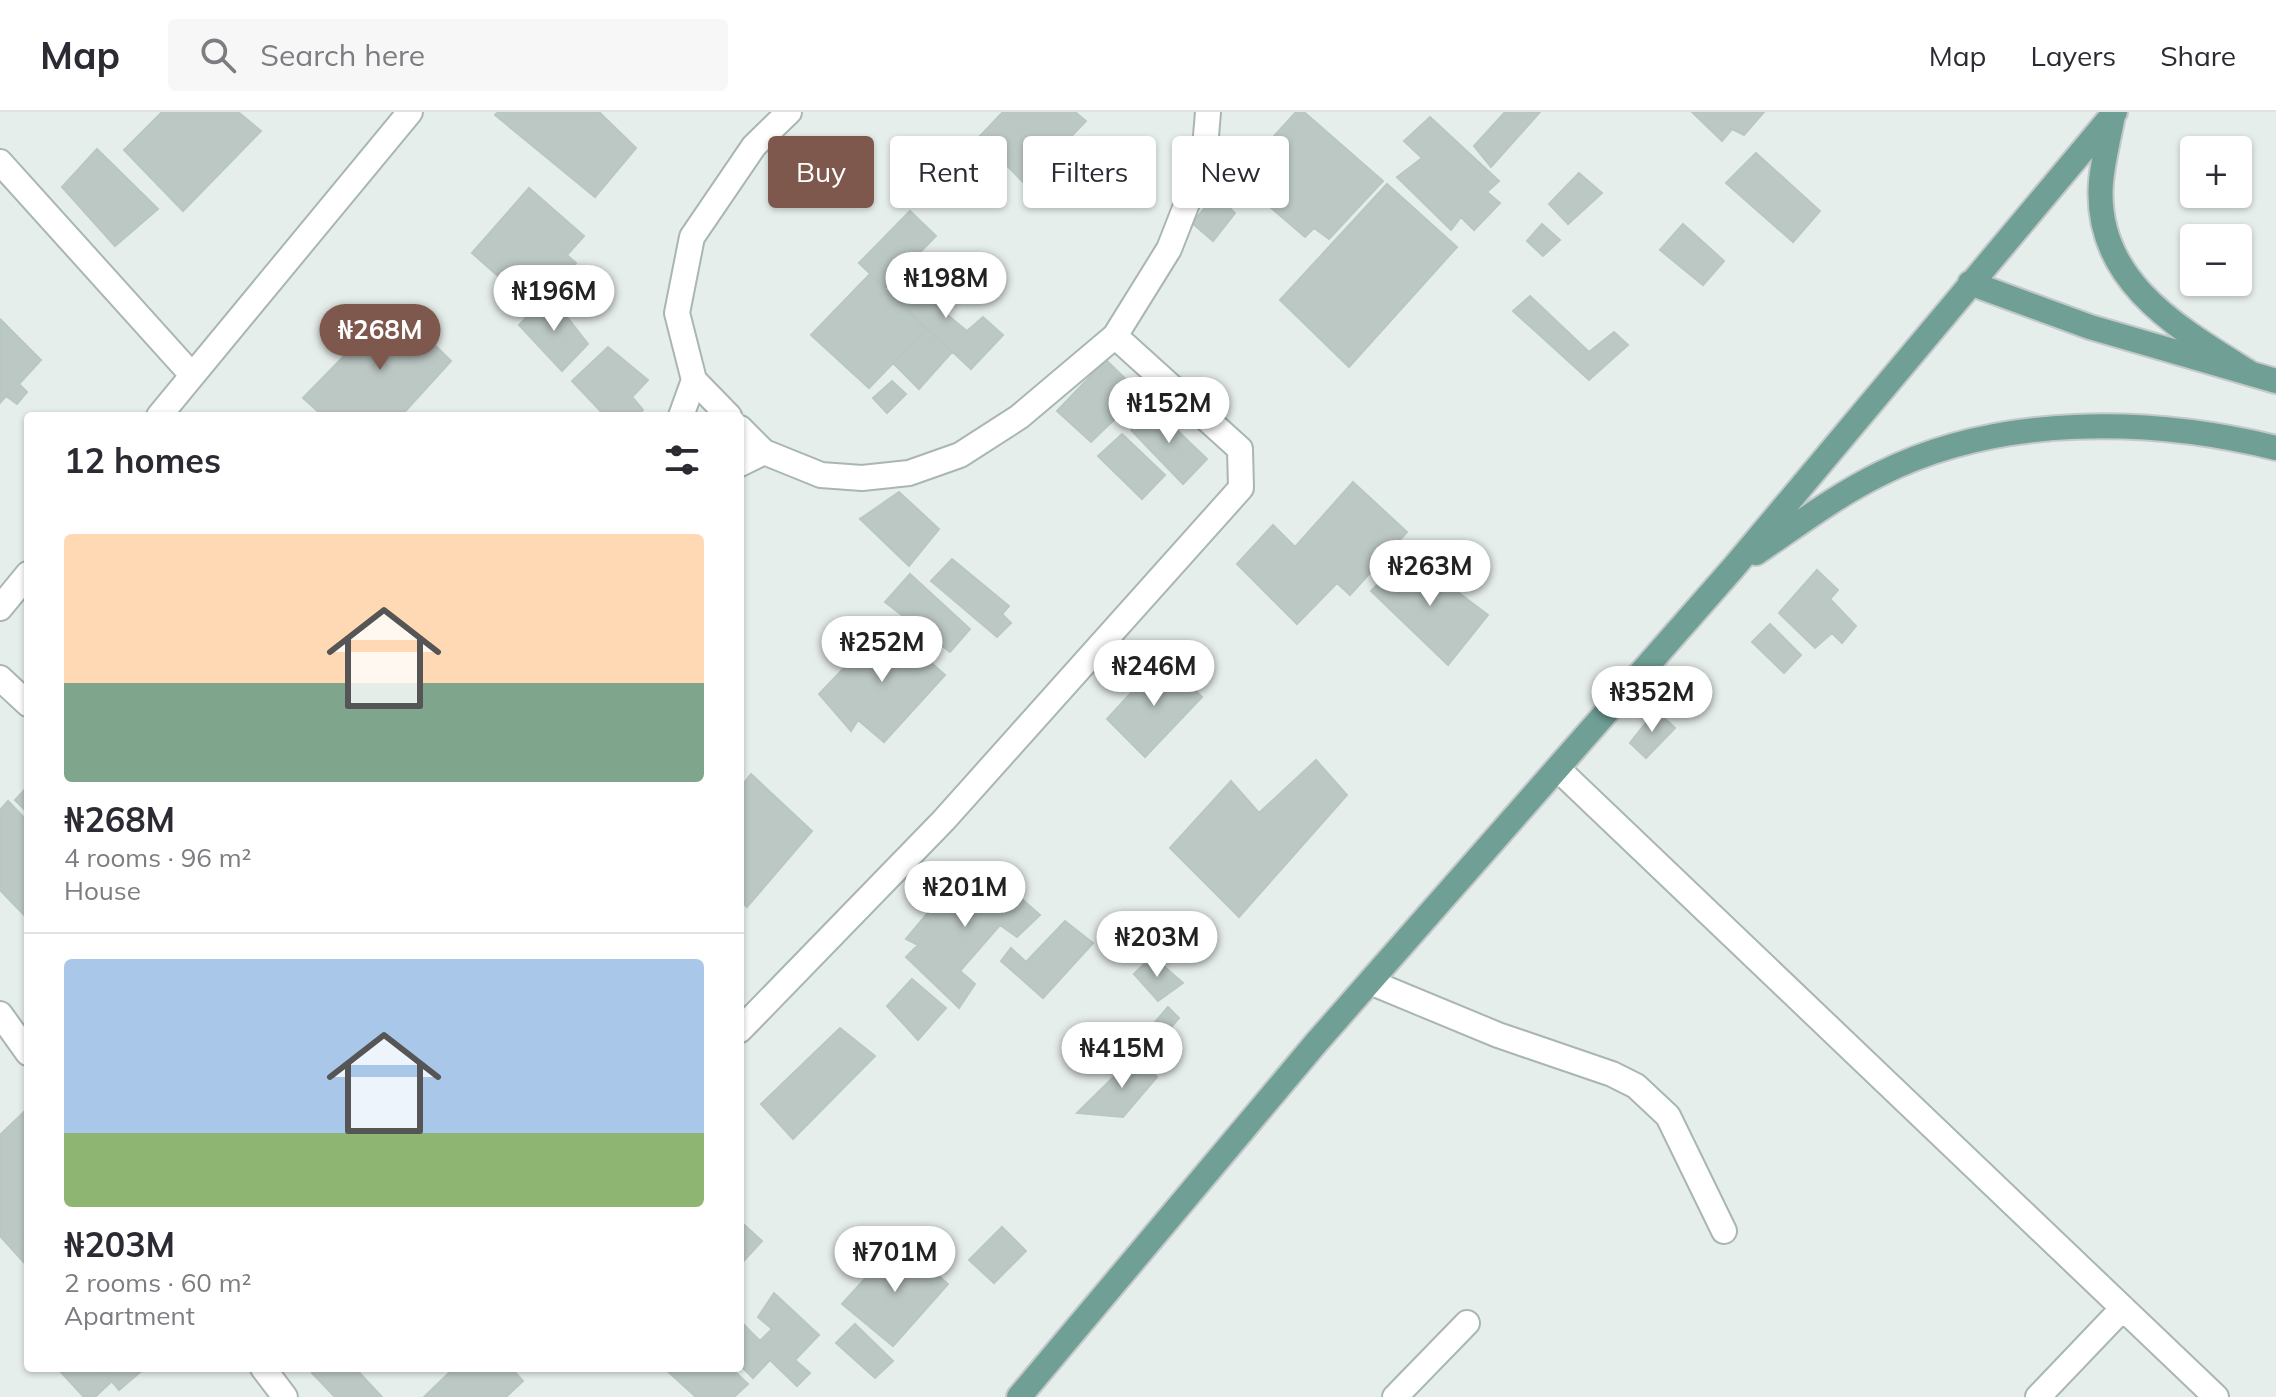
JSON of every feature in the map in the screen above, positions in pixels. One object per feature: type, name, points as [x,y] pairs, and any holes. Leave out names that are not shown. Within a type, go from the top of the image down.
[{"type":"main road","points":[[1019,1397],[1370,982],[1734,567],[2114,113]]},
{"type":"main road","points":[[2114,113],[2101,182],[2102,215],[2112,249],[2127,279],[2150,305],[2185,332],[2250,373]]},
{"type":"main road","points":[[1970,283],[2090,327],[2276,381]]},
{"type":"main road","points":[[1734,567],[1880,473],[1943,450],[2006,434],[2144,427],[2219,434],[2276,448]]},
{"type":"street","points":[[162,412],[410,112]]},
{"type":"street","points":[[725,412],[694,380],[677,313],[692,237],[754,146],[789,112]]},
{"type":"street","points":[[744,432],[764,452],[821,475],[862,478],[909,473],[960,455],[1019,417],[1115,336],[1169,249],[1204,160],[1208,112]]},
{"type":"street","points":[[0,162],[192,375]]},
{"type":"street","points":[[744,1026],[944,820],[1241,488],[1240,449],[1115,336]]},
{"type":"street","points":[[682,412],[694,380]]},
{"type":"street","points":[[744,462],[764,452]]},
{"type":"street","points":[[0,608],[24,579]]},
{"type":"street","points":[[0,678],[24,700]]},
{"type":"street","points":[[1558,769],[2216,1397]]},
{"type":"street","points":[[1370,982],[1498,1035],[1612,1074],[1636,1086],[1668,1116],[1724,1231]]},
{"type":"street","points":[[0,1014],[24,1047]]},
{"type":"street","points":[[2038,1397],[2123,1308]]},
{"type":"street","points":[[1395,1397],[1467,1323]]},
{"type":"street","points":[[266,1372],[285,1397]]},
{"type":"building","points":[[162,112],[238,112],[261,131],[183,211],[124,150]]},
{"type":"building","points":[[498,112],[599,112],[636,148],[595,197],[495,115]]},
{"type":"building","points":[[1003,112],[1075,112],[1086,121],[1071,136],[1023,136],[1023,182],[1007,166],[1007,136],[980,136]]},
{"type":"building","points":[[1296,112],[1304,112],[1383,181],[1329,239],[1314,228],[1305,237],[1271,208],[1289,208],[1289,136],[1274,136]]},
{"type":"building","points":[[1505,112],[1540,112],[1491,167],[1474,146]]},
{"type":"building","points":[[1692,112],[1764,112],[1744,135],[1732,129],[1722,141]]},
{"type":"building","points":[[1430,117],[1499,181],[1487,192],[1500,203],[1474,230],[1461,217],[1451,230],[1397,177],[1422,158],[1404,141]]},
{"type":"building","points":[[97,149],[158,209],[115,246],[62,187]]},
{"type":"building","points":[[1756,153],[1820,211],[1793,242],[1726,183]]},
{"type":"building","points":[[1579,173],[1602,193],[1568,224],[1549,204]]},
{"type":"building","points":[[1387,184],[1457,247],[1349,367],[1280,300]]},
{"type":"building","points":[[529,188],[584,236],[567,255],[576,263],[549,294],[540,284],[526,301],[472,253]]},
{"type":"building","points":[[1205,208],[1230,208],[1235,213],[1213,241],[1192,223]]},
{"type":"building","points":[[910,211],[936,236],[885,288],[859,263]]},
{"type":"building","points":[[1542,224],[1560,240],[1543,256],[1527,241]]},
{"type":"building","points":[[1683,224],[1724,261],[1703,285],[1660,250]]},
{"type":"building","points":[[921,266],[941,284],[929,300],[967,331],[983,317],[1003,335],[971,369],[893,296]]},
{"type":"building","points":[[870,274],[926,329],[869,388],[811,335]]},
{"type":"building","points":[[549,294],[588,344],[562,371],[519,325]]},
{"type":"building","points":[[1530,296],[1589,352],[1614,332],[1628,345],[1589,380],[1513,311]]},
{"type":"building","points":[[394,305],[451,361],[405,412],[319,412],[303,398]]},
{"type":"building","points":[[0,319],[41,360],[19,384],[27,392],[17,404],[6,396],[0,403]]},
{"type":"building","points":[[926,329],[952,352],[919,389],[893,363]]},
{"type":"building","points":[[608,347],[648,380],[632,397],[643,410],[601,412],[572,381]]},
{"type":"building","points":[[1106,360],[1141,394],[1091,442],[1057,411]]},
{"type":"building","points":[[892,381],[906,394],[887,413],[873,398]]},
{"type":"building","points":[[1153,407],[1207,459],[1183,484],[1131,430]]},
{"type":"building","points":[[1122,434],[1165,475],[1142,499],[1098,456]]},
{"type":"building","points":[[1353,482],[1407,532],[1350,595],[1337,583],[1297,624],[1237,564],[1273,525],[1295,547]]},
{"type":"building","points":[[899,492],[939,529],[909,566],[860,519]]},
{"type":"building","points":[[1407,554],[1488,615],[1448,665],[1371,591]]},
{"type":"building","points":[[952,559],[1009,606],[1002,614],[1011,623],[997,637],[931,581]]},
{"type":"building","points":[[1817,570],[1838,590],[1830,599],[1856,626],[1842,643],[1832,633],[1815,648],[1779,613]]},
{"type":"building","points":[[910,574],[970,629],[950,652],[885,602]]},
{"type":"building","points":[[887,623],[945,675],[884,742],[858,720],[851,731],[819,694]]},
{"type":"building","points":[[1770,624],[1801,655],[1784,673],[1752,642]]},
{"type":"building","points":[[1163,658],[1202,697],[1145,757],[1107,719]]},
{"type":"building","points":[[1656,710],[1675,728],[1646,758],[1630,743]]},
{"type":"building","points":[[1316,760],[1347,795],[1239,917],[1170,848],[1231,781],[1259,813]]},
{"type":"building","points":[[751,774],[812,831],[747,907],[744,904],[744,783]]},
{"type":"building","points":[[24,790],[24,809],[15,800]]},
{"type":"building","points":[[8,801],[24,818],[24,915],[0,890],[0,810]]},
{"type":"building","points":[[966,867],[978,880],[987,868],[1040,915],[1017,937],[1000,925],[960,971],[975,984],[959,1008],[906,957],[918,945],[906,939]]},
{"type":"building","points":[[1065,921],[1093,943],[1043,998],[1001,961],[1011,948],[1026,962]]},
{"type":"building","points":[[1152,956],[1183,983],[1158,1001],[1134,974]]},
{"type":"building","points":[[912,979],[946,1008],[918,1040],[887,1006]]},
{"type":"building","points":[[1168,1007],[1179,1018],[1142,1061],[1135,1045]]},
{"type":"building","points":[[840,1028],[875,1056],[793,1139],[761,1104]]},
{"type":"building","points":[[1137,1054],[1157,1077],[1123,1117],[1077,1113]]},
{"type":"building","points":[[24,1112],[24,1236],[11,1248],[0,1236],[0,1135]]},
{"type":"building","points":[[744,1225],[762,1241],[744,1261]]},
{"type":"building","points":[[1002,1227],[1026,1251],[994,1283],[969,1260]]},
{"type":"building","points":[[24,1236],[24,1263],[11,1248]]},
{"type":"building","points":[[899,1241],[948,1284],[893,1346],[842,1304]]},
{"type":"building","points":[[774,1293],[819,1335],[795,1360],[810,1373],[797,1386],[770,1360],[753,1378],[744,1369],[744,1325],[760,1341],[772,1329],[758,1317]]},
{"type":"building","points":[[855,1324],[893,1361],[875,1378],[836,1343]]},
{"type":"building","points":[[61,1372],[102,1372],[111,1382],[95,1397],[84,1397]]},
{"type":"building","points":[[104,1372],[140,1372],[119,1390]]},
{"type":"building","points":[[359,1372],[382,1397],[335,1397],[312,1373]]},
{"type":"building","points":[[450,1372],[515,1372],[523,1381],[506,1397],[424,1397]]},
{"type":"building","points":[[668,1372],[735,1372],[748,1384],[734,1397],[696,1397]]}]
